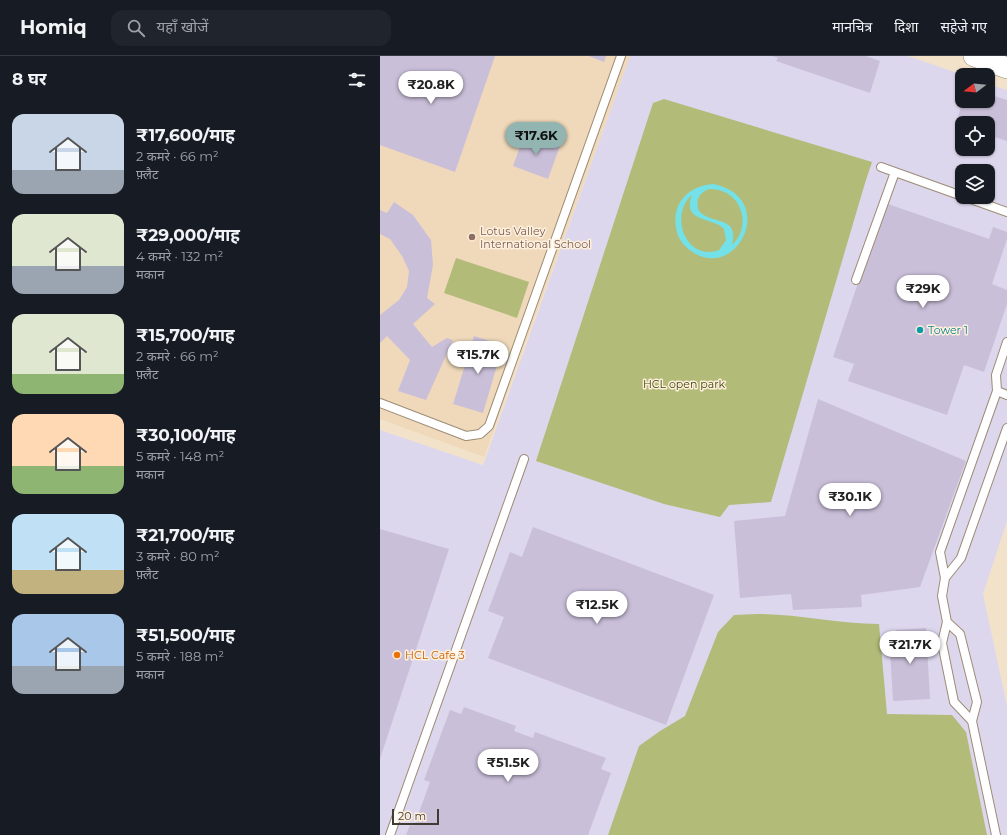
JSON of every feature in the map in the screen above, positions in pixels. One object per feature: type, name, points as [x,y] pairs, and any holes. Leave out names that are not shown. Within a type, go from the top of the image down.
[{"type":"street","points":[[974,56],[1007,68]]},
{"type":"lane","points":[[380,403],[466,436],[480,434],[489,426],[621,56]]},
{"type":"lane","points":[[881,167],[955,193]]},
{"type":"lane","points":[[856,280],[895,172]]},
{"type":"lane","points":[[985,204],[1007,212]]},
{"type":"lane","points":[[972,721],[954,702],[942,643],[948,622],[942,596],[945,578],[940,552],[997,391],[996,375],[1007,342]]},
{"type":"lane","points":[[997,391],[1007,395]]},
{"type":"lane","points":[[945,578],[961,558],[1007,428]]},
{"type":"lane","points":[[390,835],[524,459]]},
{"type":"lane","points":[[948,622],[960,634],[978,702],[972,721],[996,835]]},
{"type":"shaded area","name":"Lotus Valley International School","points":[[380,56],[630,56],[484,457],[380,419]]},
{"type":"shaded area","points":[[630,56],[908,56],[955,72],[955,108],[995,108],[995,86],[1007,90],[1007,521],[983,594],[1007,706],[1007,835],[380,835],[380,430],[483,465]]},
{"type":"green space","name":"HCL open park","points":[[664,99],[872,162],[771,502],[729,505],[720,517],[664,504],[536,461],[653,103]]},
{"type":"green space","points":[[456,258],[529,282],[517,318],[444,293]]},
{"type":"green space","points":[[772,614],[864,624],[879,624],[887,714],[952,715],[966,732],[987,835],[608,835],[639,746],[685,716],[718,632],[734,615]]},
{"type":"water","points":[[713,184],[733,192],[744,204],[747,219],[745,234],[737,246],[725,255],[710,258],[694,253],[683,244],[679,238],[675,222],[678,205],[688,193]],"holes":[[[709,189],[720,190],[729,194],[736,201],[740,209],[743,218],[742,227],[739,237],[732,245],[732,229],[723,222],[710,218],[699,211],[697,203],[699,197]],[[692,195],[690,204],[694,215],[719,225],[724,229],[726,240],[719,250],[708,252],[698,249],[690,243],[684,235],[682,214],[685,204]]]},
{"type":"building","points":[[380,56],[495,56],[455,172],[380,145]]},
{"type":"building","points":[[589,56],[606,56],[604,62]]},
{"type":"building","points":[[772,56],[866,56],[880,61],[870,93],[776,61],[778,58]]},
{"type":"building","points":[[995,96],[1007,100],[1007,141],[995,137],[995,116],[958,116],[961,108],[995,108]]},
{"type":"building","points":[[525,133],[560,146],[548,179],[513,166]]},
{"type":"building","points":[[394,202],[413,215],[431,240],[433,265],[427,298],[435,304],[413,324],[432,347],[447,338],[453,340],[426,400],[398,391],[410,360],[387,336],[380,343],[380,315],[399,300],[407,287],[409,271],[402,256],[390,239],[380,234],[380,210],[387,213]]},
{"type":"building","name":"Tower 1","points":[[885,203],[989,239],[993,227],[1007,232],[1007,239],[992,284],[1007,290],[1007,304],[984,372],[964,365],[947,415],[848,381],[854,364],[833,357]]},
{"type":"building","points":[[474,336],[503,345],[483,413],[453,404]]},
{"type":"building","points":[[818,399],[966,461],[920,587],[861,595],[862,607],[793,610],[791,594],[740,598],[734,521],[785,516]]},
{"type":"building","points":[[533,527],[714,595],[666,725],[488,658],[504,617],[488,611],[510,552],[522,557]]},
{"type":"building","name":"HCL Cafe 3","points":[[380,529],[449,549],[380,759]]},
{"type":"building","points":[[926,628],[930,699],[893,701],[889,634],[896,634],[896,630]]},
{"type":"building","points":[[464,707],[516,726],[514,731],[533,738],[535,732],[606,758],[601,769],[611,773],[588,835],[406,835],[410,825],[414,826],[430,782],[424,780],[450,710],[461,714]]},
{"type":"place","name":"Lotus Valley International School","points":[[472,237]]},
{"type":"place","name":"Tower 1","points":[[920,330]]},
{"type":"place","name":"HCL Cafe 3","points":[[397,655]]}]
